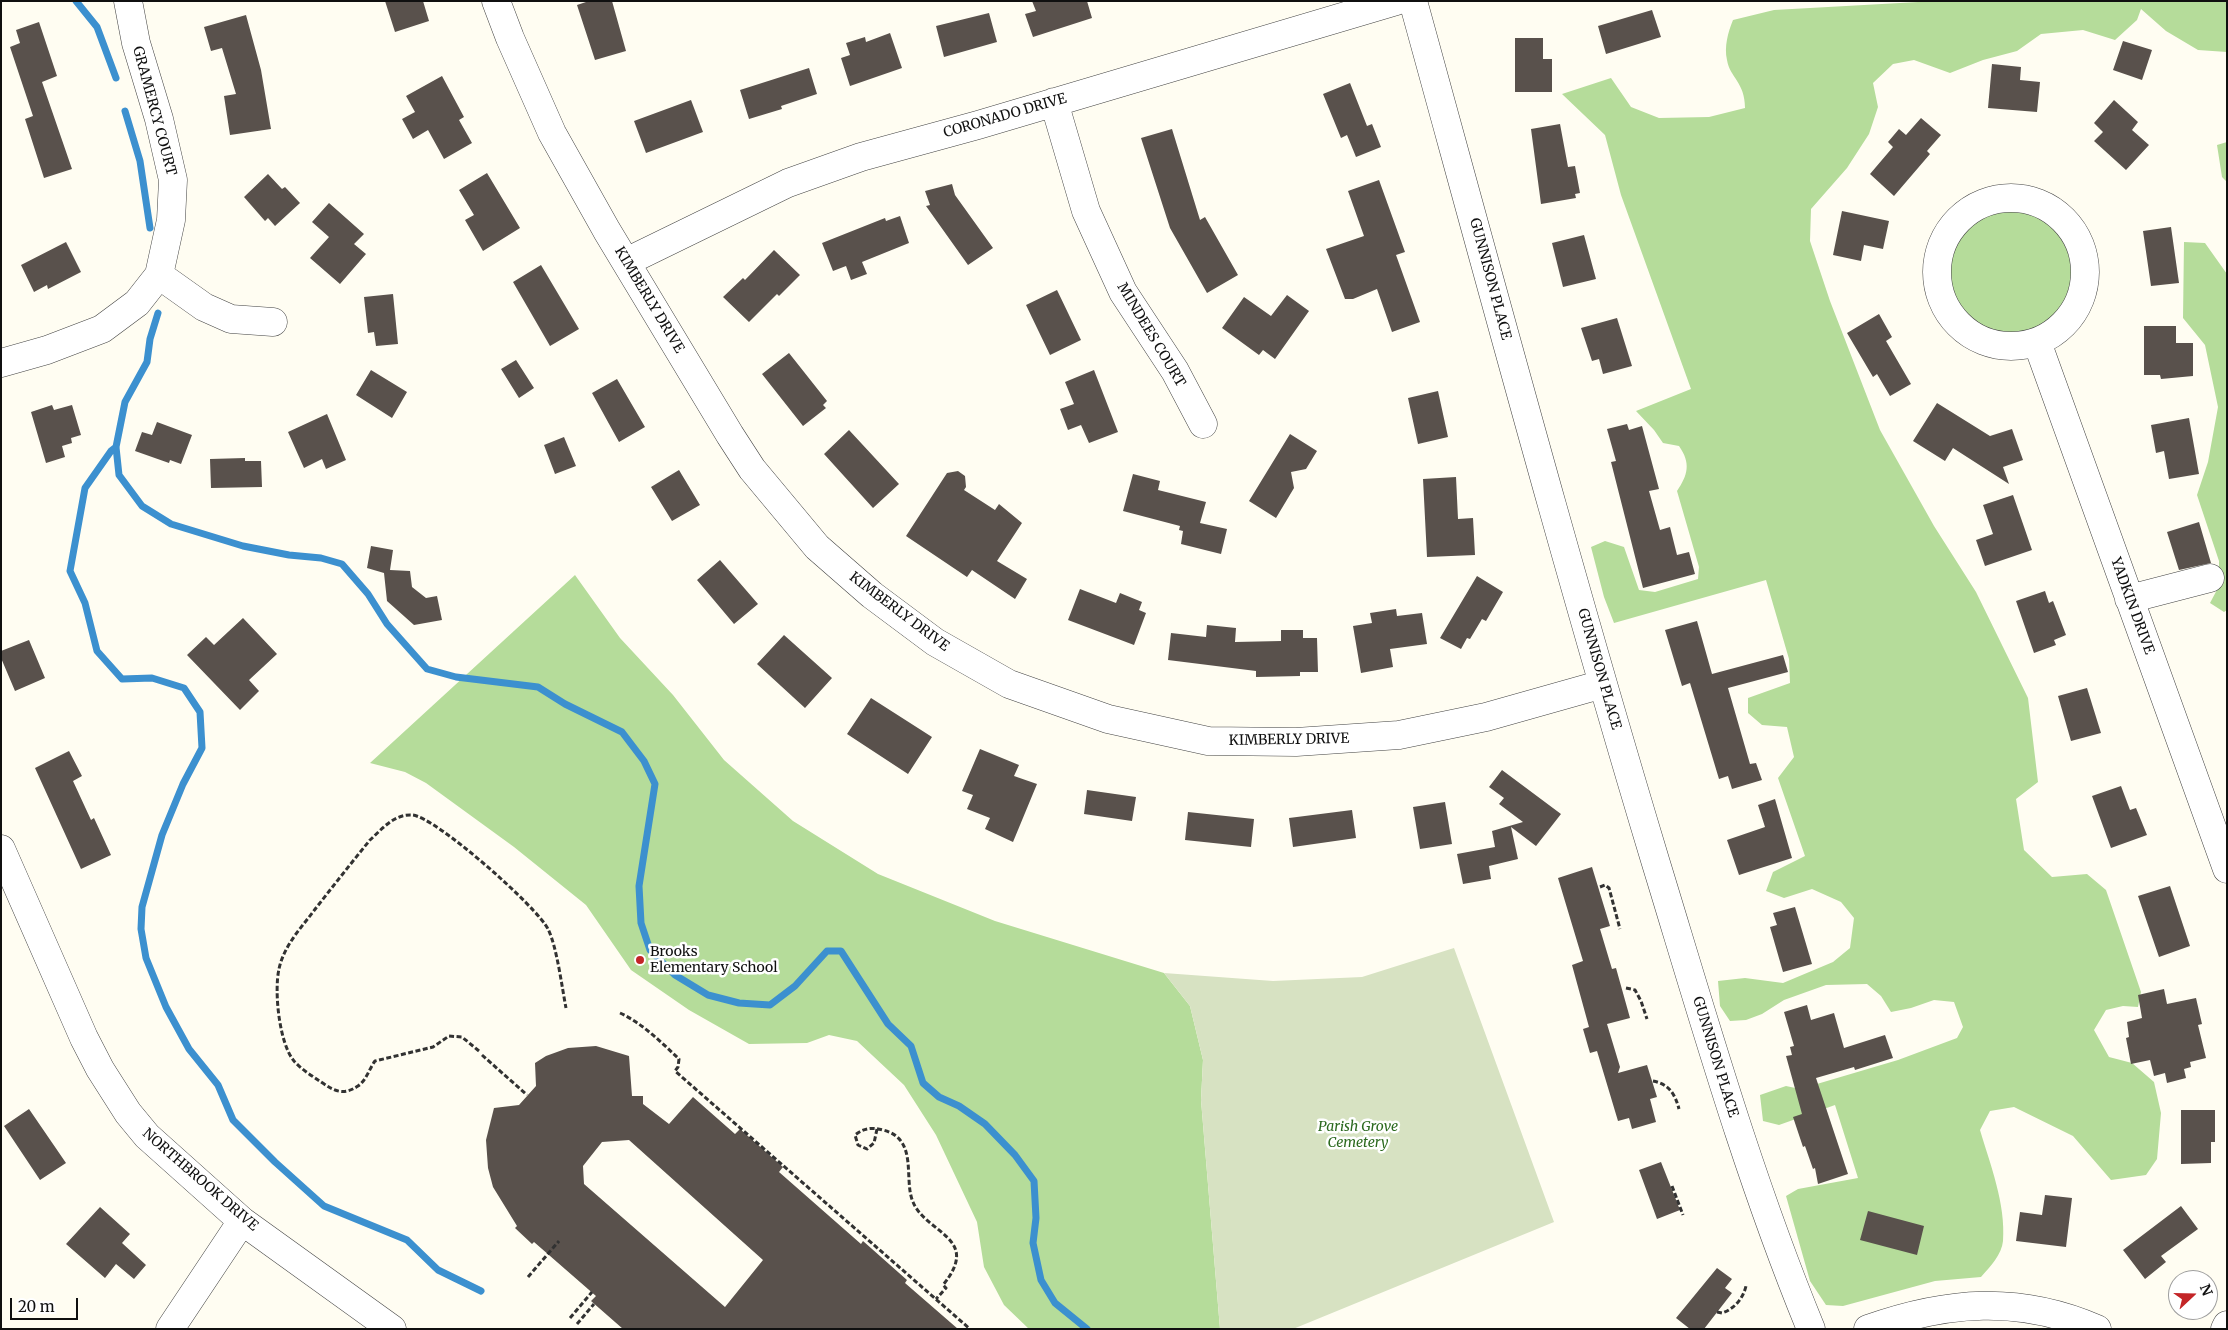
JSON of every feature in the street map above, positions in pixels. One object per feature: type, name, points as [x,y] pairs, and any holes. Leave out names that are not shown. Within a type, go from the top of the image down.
[{"type":"street","name":"GRAMERCY COURT","points":[[1,363],[47,350],[102,329],[137,302],[159,274],[171,220],[173,180],[159,119],[136,43],[128,1]]},
{"type":"street","name":"KIMBERLY DRIVE","points":[[496,1],[510,38],[552,133],[626,262],[748,462],[788,515],[817,547],[872,595],[935,642],[1009,684],[1108,719],[1208,741],[1296,742],[1399,735],[1486,717],[1603,684]]},
{"type":"street","name":"CORONADO DRIVE","points":[[626,262],[788,183],[861,157],[1396,1]]},
{"type":"street","name":"GUNNISON PLACE","points":[[1413,1],[1603,684],[1726,1096],[1789,1276],[1811,1329]]},
{"type":"street","name":"MINDEES COURT","points":[[1054,102],[1086,211],[1123,292],[1175,371],[1203,424]]},
{"type":"street","points":[[1995,198],[2025,198],[2049,207],[2067,221],[2081,244],[2086,266],[2082,297],[2068,321],[2054,333],[2037,342],[2007,347],[1984,342],[1961,328],[1943,304],[1936,274],[1942,243],[1954,222],[1972,207],[1995,198]]},
{"type":"street","points":[[159,274],[204,307],[231,319],[273,322]]},
{"type":"street","name":"YADKIN DRIVE","points":[[2037,342],[2227,869]]},
{"type":"street","points":[[2130,599],[2210,578]]},
{"type":"street","name":"NORTHBROOK DRIVE","points":[[1,849],[84,1038],[100,1070],[128,1113],[147,1136],[242,1221],[392,1329]]},
{"type":"street","points":[[170,1329],[242,1221]]},
{"type":"street","points":[[1868,1329],[1902,1316],[1948,1307],[1977,1305],[2013,1306],[2056,1314],[2098,1329]]},
{"type":"street","points":[[2225,1329],[2227,1325]]},
{"type":"path","points":[[479,1051],[462,1037],[449,1036],[433,1046],[380,1058],[375,1061],[364,1081],[346,1092],[338,1093],[306,1072],[289,1052],[279,1016],[277,989],[279,968],[287,945],[370,840],[386,824],[398,818],[412,815],[423,818],[453,837],[536,912],[550,932],[566,1008]]},
{"type":"path","points":[[1600,887],[1605,886],[1609,888],[1620,929]]},
{"type":"path","points":[[1626,988],[1635,990],[1641,1000],[1647,1019]]},
{"type":"path","points":[[620,1013],[650,1033],[679,1059],[678,1067],[675,1071],[970,1329]]},
{"type":"path","points":[[482,1055],[527,1095]]},
{"type":"path","points":[[1654,1081],[1668,1087],[1677,1100],[1679,1109]]},
{"type":"path","points":[[876,1128],[874,1143],[867,1149],[858,1145],[855,1135],[863,1129],[876,1128],[888,1131],[896,1137],[904,1148],[909,1160],[913,1202],[918,1211],[950,1240],[955,1250],[956,1264],[952,1274],[943,1285],[946,1288],[936,1299]]},
{"type":"path","points":[[1672,1186],[1683,1215]]},
{"type":"path","points":[[528,1277],[559,1241]]},
{"type":"path","points":[[1717,1312],[1722,1313],[1733,1308],[1744,1294],[1746,1286]]},
{"type":"path","points":[[570,1318],[592,1292]]},
{"type":"path","points":[[577,1324],[594,1304]]},
{"type":"green space","points":[[1936,1],[2227,1],[2227,52],[2198,50],[2166,31],[2141,9],[2137,20],[2115,40],[2083,30],[2041,34],[2017,51],[1983,60],[1950,73],[1914,60],[1893,64],[1873,83],[1878,107],[1869,134],[1847,168],[1811,209],[1810,241],[1830,301],[1880,430],[1934,526],[1976,592],[2028,698],[2038,782],[2016,799],[2024,850],[2052,877],[2087,874],[2106,890],[2141,992],[2138,1007],[2123,1006],[2106,1010],[2094,1030],[2109,1057],[2132,1063],[2154,1082],[2161,1113],[2157,1159],[2146,1175],[2111,1180],[2073,1136],[2014,1107],[1990,1111],[1980,1130],[2000,1199],[2003,1241],[2000,1251],[1988,1269],[1981,1277],[1935,1281],[1843,1306],[1826,1305],[1810,1281],[1786,1196],[1798,1189],[1858,1178],[1835,1105],[1779,1125],[1763,1121],[1760,1095],[1786,1086],[1800,1089],[1898,1060],[1957,1038],[1963,1027],[1954,1002],[1934,1000],[1911,1008],[1891,1012],[1881,996],[1867,984],[1826,985],[1784,1000],[1762,1014],[1746,1020],[1730,1021],[1720,1006],[1718,981],[1745,978],[1783,983],[1833,962],[1850,948],[1854,918],[1841,902],[1812,889],[1784,898],[1766,891],[1773,872],[1805,856],[1778,778],[1794,757],[1787,727],[1762,725],[1748,713],[1748,698],[1790,683],[1789,659],[1766,580],[1614,623],[1604,597],[1591,547],[1605,541],[1624,547],[1639,590],[1655,592],[1698,579],[1699,567],[1677,491],[1684,480],[1687,469],[1683,452],[1679,446],[1663,443],[1654,430],[1636,411],[1691,389],[1621,195],[1605,135],[1562,94],[1611,78],[1631,107],[1659,118],[1709,117],[1745,108],[1743,92],[1731,71],[1726,55],[1727,40],[1733,20],[1774,10]]},
{"type":"green space","points":[[2227,142],[2227,182],[2222,177],[2217,145]]},
{"type":"green space","points":[[2011,207],[2035,212],[2047,218],[2056,226],[2064,235],[2070,247],[2075,271],[2070,295],[2064,307],[2056,316],[2047,324],[2035,330],[2011,335],[1987,330],[1975,324],[1966,316],[1958,307],[1952,295],[1947,271],[1952,247],[1958,235],[1966,226],[1975,218],[1987,212]]},
{"type":"green space","points":[[2184,242],[2205,243],[2227,274],[2227,610],[2224,612],[2210,603],[2219,586],[2219,561],[2197,495],[2208,462],[2218,407],[2205,345],[2183,318]]},
{"type":"green space","points":[[575,575],[620,638],[673,695],[724,760],[793,821],[878,874],[995,921],[1164,973],[1190,1006],[1203,1060],[1201,1100],[1220,1329],[1029,1329],[1004,1305],[984,1267],[977,1222],[936,1135],[904,1085],[857,1041],[829,1035],[807,1043],[749,1044],[689,1010],[631,970],[586,905],[514,847],[426,783],[405,772],[370,763]]},
{"type":"green space","name":"Parish Grove Cemetery","points":[[1454,948],[1554,1222],[1293,1329],[1220,1329],[1201,1100],[1203,1060],[1190,1006],[1164,973],[1273,981],[1362,977]]},
{"type":"building","points":[[385,1],[423,1],[429,21],[395,32]]},
{"type":"building","points":[[589,1],[612,1],[626,51],[595,60],[577,5]]},
{"type":"building","points":[[1032,1],[1087,1],[1092,18],[1033,37],[1025,14],[1036,11]]},
{"type":"building","points":[[1652,10],[1661,37],[1606,54],[1598,26]]},
{"type":"building","points":[[989,13],[997,42],[944,57],[936,26]]},
{"type":"building","points":[[246,15],[261,70],[271,129],[230,135],[224,96],[236,94],[222,48],[211,51],[204,27]]},
{"type":"building","points":[[39,22],[57,76],[42,82],[72,169],[44,178],[25,119],[33,116],[10,47],[20,43],[16,30]]},
{"type":"building","points":[[890,33],[902,68],[850,86],[841,58],[850,55],[846,43],[865,37],[866,42]]},
{"type":"building","points":[[1515,38],[1543,38],[1543,59],[1552,59],[1552,92],[1515,92]]},
{"type":"building","points":[[2123,41],[2152,50],[2142,80],[2113,70]]},
{"type":"building","points":[[1992,64],[2021,67],[2020,80],[2040,82],[2037,112],[1988,108]]},
{"type":"building","points":[[809,68],[817,94],[781,106],[782,109],[749,119],[740,90]]},
{"type":"building","points":[[442,76],[464,117],[459,120],[472,143],[444,159],[428,130],[413,139],[402,119],[415,112],[406,96]]},
{"type":"building","points":[[1350,83],[1367,126],[1372,124],[1381,147],[1356,157],[1347,135],[1341,138],[1323,94]]},
{"type":"building","points":[[691,100],[703,132],[646,153],[634,121]]},
{"type":"building","points":[[2114,100],[2138,122],[2132,130],[2149,145],[2126,170],[2094,141],[2103,132],[2094,123]]},
{"type":"building","points":[[1921,118],[1941,135],[1927,151],[1930,154],[1894,196],[1870,174],[1893,147],[1888,142],[1899,129],[1906,135]]},
{"type":"building","points":[[1560,124],[1568,167],[1575,166],[1580,193],[1575,194],[1576,198],[1541,204],[1531,129]]},
{"type":"building","points":[[1172,129],[1200,220],[1205,217],[1238,275],[1207,293],[1170,228],[1141,138]]},
{"type":"building","points":[[487,173],[520,228],[483,251],[465,220],[474,215],[459,190]]},
{"type":"building","points":[[268,174],[282,189],[285,187],[300,203],[275,226],[268,218],[265,221],[244,197]]},
{"type":"building","points":[[1379,180],[1405,252],[1396,255],[1420,322],[1392,332],[1377,289],[1353,299],[1345,299],[1326,249],[1364,236],[1348,191]]},
{"type":"building","points":[[952,184],[955,195],[993,248],[968,265],[926,206],[930,205],[925,191]]},
{"type":"building","points":[[329,203],[364,234],[354,244],[366,254],[340,284],[310,258],[329,237],[312,222]]},
{"type":"building","points":[[1842,211],[1889,221],[1883,249],[1864,245],[1861,261],[1833,255]]},
{"type":"building","points":[[900,216],[909,243],[862,262],[867,274],[851,280],[846,266],[833,271],[822,243],[885,218],[886,221]]},
{"type":"building","points":[[2171,227],[2179,283],[2151,286],[2143,231]]},
{"type":"building","points":[[1584,235],[1596,279],[1563,287],[1552,243]]},
{"type":"building","points":[[66,242],[81,272],[48,289],[47,285],[34,292],[21,265]]},
{"type":"building","points":[[774,250],[800,275],[779,296],[777,294],[749,322],[723,297],[743,278],[745,280]]},
{"type":"building","points":[[541,265],[579,329],[550,346],[513,282]]},
{"type":"building","points":[[1057,290],[1081,340],[1050,355],[1026,305]]},
{"type":"building","points":[[393,294],[398,344],[376,346],[374,332],[368,333],[364,297]]},
{"type":"building","points":[[1287,295],[1309,311],[1275,359],[1263,350],[1259,355],[1222,328],[1244,297],[1271,316]]},
{"type":"building","points":[[1879,314],[1892,337],[1886,341],[1911,384],[1890,396],[1877,374],[1873,377],[1847,333]]},
{"type":"building","points":[[1617,318],[1632,366],[1603,374],[1599,359],[1592,361],[1581,328]]},
{"type":"building","points":[[2144,326],[2176,326],[2176,343],[2193,343],[2193,376],[2161,379],[2160,375],[2144,375]]},
{"type":"building","points":[[789,353],[827,401],[823,405],[826,408],[803,426],[762,374]]},
{"type":"building","points":[[516,360],[534,388],[519,398],[501,369]]},
{"type":"building","points":[[371,370],[407,392],[392,418],[356,395]]},
{"type":"building","points":[[1094,370],[1118,432],[1089,443],[1081,425],[1068,430],[1060,409],[1074,404],[1065,382]]},
{"type":"building","points":[[617,379],[645,427],[619,442],[592,393]]},
{"type":"building","points":[[1438,391],[1448,437],[1418,444],[1408,398]]},
{"type":"building","points":[[1937,403],[1990,436],[2012,429],[2023,460],[2003,467],[2009,484],[1953,448],[1945,461],[1913,441]]},
{"type":"building","points":[[52,405],[54,410],[72,405],[81,435],[71,438],[72,443],[62,446],[65,457],[46,463],[31,412]]},
{"type":"building","points":[[327,414],[346,460],[326,469],[322,459],[304,468],[288,432]]},
{"type":"building","points":[[2189,418],[2199,474],[2169,479],[2164,451],[2156,453],[2151,425]]},
{"type":"building","points":[[157,422],[192,435],[181,464],[170,460],[169,463],[135,451],[142,432],[152,435]]},
{"type":"building","points":[[1627,424],[1629,430],[1642,426],[1659,489],[1649,491],[1660,530],[1670,527],[1677,555],[1689,552],[1695,574],[1643,588],[1611,462],[1616,461],[1607,429]]},
{"type":"building","points":[[849,430],[899,484],[873,508],[824,454]]},
{"type":"building","points":[[1290,434],[1317,451],[1306,469],[1291,472],[1294,488],[1276,518],[1249,501]]},
{"type":"building","points":[[564,437],[576,466],[555,474],[544,445]]},
{"type":"building","points":[[245,458],[245,461],[261,461],[262,487],[211,488],[210,459]]},
{"type":"building","points":[[679,470],[700,505],[672,521],[651,487]]},
{"type":"building","points":[[958,471],[965,476],[966,487],[964,490],[995,510],[999,504],[1022,523],[997,561],[1027,579],[1015,599],[972,570],[967,577],[906,536],[947,473]]},
{"type":"building","points":[[1133,474],[1160,481],[1158,490],[1206,502],[1200,523],[1227,529],[1221,554],[1181,544],[1183,531],[1179,530],[1180,526],[1123,511]]},
{"type":"building","points":[[1456,477],[1458,519],[1473,518],[1475,555],[1427,557],[1423,479]]},
{"type":"building","points":[[2013,495],[2032,550],[1985,566],[1976,540],[1993,534],[1983,505]]},
{"type":"building","points":[[2199,522],[2211,563],[2179,570],[2167,532]]},
{"type":"building","points":[[371,546],[393,550],[390,570],[410,571],[412,587],[426,598],[437,596],[442,620],[414,625],[387,601],[384,573],[367,568]]},
{"type":"building","points":[[720,560],[758,604],[734,624],[697,580]]},
{"type":"building","points":[[1477,576],[1503,592],[1486,621],[1482,619],[1470,639],[1467,638],[1461,649],[1440,638]]},
{"type":"building","points":[[1080,589],[1116,603],[1120,593],[1142,602],[1139,610],[1146,613],[1134,645],[1068,620]]},
{"type":"building","points":[[2045,591],[2049,603],[2053,601],[2066,635],[2054,640],[2056,645],[2034,653],[2016,601]]},
{"type":"building","points":[[1396,609],[1397,616],[1422,613],[1427,644],[1390,649],[1393,667],[1361,673],[1353,626],[1372,623],[1370,613]]},
{"type":"building","points":[[243,618],[277,654],[249,680],[259,691],[240,710],[187,655],[206,637],[214,645]]},
{"type":"building","points":[[1697,621],[1712,674],[1783,655],[1788,672],[1728,688],[1750,764],[1756,763],[1762,780],[1732,789],[1728,776],[1719,779],[1690,683],[1682,686],[1665,630]]},
{"type":"building","points":[[1207,625],[1236,628],[1235,642],[1281,641],[1281,630],[1303,630],[1303,638],[1317,638],[1318,672],[1300,672],[1300,676],[1256,677],[1256,671],[1168,660],[1171,633],[1206,637]]},
{"type":"building","points":[[784,635],[832,678],[805,708],[757,664]]},
{"type":"building","points":[[29,640],[45,678],[15,691],[1,658],[1,651]]},
{"type":"building","points":[[2087,688],[2101,733],[2071,741],[2058,696]]},
{"type":"building","points":[[871,698],[932,737],[908,774],[847,734]]},
{"type":"building","points":[[980,749],[1019,765],[1014,776],[1037,784],[1013,842],[985,829],[990,818],[967,809],[973,795],[962,791]]},
{"type":"building","points":[[69,751],[82,776],[73,781],[91,820],[94,818],[111,855],[81,869],[35,768]]},
{"type":"building","points":[[1502,770],[1561,814],[1536,846],[1511,827],[1518,859],[1489,866],[1491,879],[1463,884],[1457,854],[1495,847],[1492,831],[1523,822],[1499,804],[1504,798],[1489,787]]},
{"type":"building","points":[[2121,786],[2130,810],[2136,808],[2147,835],[2111,848],[2092,796]]},
{"type":"building","points":[[1087,790],[1136,797],[1132,821],[1084,814]]},
{"type":"building","points":[[1775,799],[1792,858],[1739,875],[1727,840],[1765,827],[1758,805]]},
{"type":"building","points":[[1445,802],[1452,844],[1420,849],[1413,807]]},
{"type":"building","points":[[1352,810],[1356,838],[1293,847],[1289,818]]},
{"type":"building","points":[[1188,812],[1254,819],[1251,847],[1185,840]]},
{"type":"building","points":[[1592,867],[1610,926],[1600,929],[1612,969],[1616,968],[1630,1018],[1607,1024],[1620,1067],[1618,1073],[1647,1065],[1657,1097],[1650,1099],[1656,1122],[1632,1129],[1629,1118],[1618,1121],[1597,1051],[1590,1053],[1583,1029],[1589,1027],[1572,965],[1583,961],[1558,878]]},
{"type":"building","points":[[2170,886],[2190,946],[2159,957],[2138,896]]},
{"type":"building","points":[[1795,907],[1812,964],[1783,972],[1770,927],[1777,925],[1773,913]]},
{"type":"building","points":[[2164,989],[2167,1004],[2196,998],[2202,1024],[2198,1025],[2206,1058],[2190,1062],[2191,1067],[2184,1069],[2186,1078],[2167,1083],[2165,1073],[2154,1076],[2150,1060],[2131,1064],[2126,1038],[2129,1037],[2127,1022],[2142,1018],[2138,995]]},
{"type":"building","points":[[1807,1005],[1811,1020],[1834,1013],[1844,1048],[1885,1035],[1893,1058],[1855,1070],[1854,1067],[1816,1078],[1848,1174],[1818,1184],[1815,1168],[1813,1169],[1805,1146],[1803,1147],[1793,1117],[1802,1114],[1786,1056],[1792,1055],[1790,1047],[1794,1046],[1784,1012]]},
{"type":"building","points":[[596,1046],[629,1056],[632,1096],[643,1096],[643,1104],[669,1124],[693,1097],[735,1134],[740,1129],[783,1167],[779,1172],[861,1244],[863,1241],[907,1280],[905,1283],[958,1329],[623,1329],[591,1301],[596,1296],[515,1228],[517,1226],[493,1187],[488,1168],[486,1140],[494,1108],[519,1105],[536,1086],[535,1063],[546,1056],[568,1048]],"holes":[[[629,1140],[763,1260],[725,1307],[584,1184],[583,1166],[602,1142]]]},
{"type":"building","points":[[29,1109],[66,1163],[40,1180],[4,1126]]},
{"type":"building","points":[[2181,1110],[2215,1110],[2215,1142],[2211,1142],[2211,1163],[2181,1164]]},
{"type":"building","points":[[1661,1162],[1680,1210],[1657,1219],[1639,1170]]},
{"type":"building","points":[[2045,1195],[2072,1198],[2066,1247],[2016,1241],[2020,1212],[2042,1215]]},
{"type":"building","points":[[2181,1206],[2198,1229],[2161,1256],[2166,1262],[2145,1279],[2123,1250]]},
{"type":"building","points":[[100,1207],[130,1234],[122,1243],[146,1265],[134,1279],[116,1264],[105,1278],[66,1244]]},
{"type":"building","points":[[1868,1211],[1924,1226],[1917,1255],[1860,1240]]},
{"type":"building","points":[[1717,1268],[1732,1279],[1725,1288],[1732,1293],[1704,1329],[1690,1329],[1676,1318]]},
{"type":"waterway","points":[[76,1],[97,27],[116,78]]},
{"type":"waterway","points":[[125,111],[140,161],[150,228]]},
{"type":"waterway","points":[[158,313],[150,339],[147,362],[125,402],[116,447],[119,475],[142,506],[171,524],[243,546],[289,555],[321,558],[342,564],[368,594],[387,624],[427,669],[456,677],[538,687],[565,704],[622,732],[644,761],[655,784],[639,886],[641,923],[650,950],[675,975],[708,995],[739,1003],[770,1005],[795,986],[827,951],[841,951],[888,1024],[911,1046],[923,1083],[939,1097],[959,1106],[985,1124],[1015,1155],[1034,1181],[1036,1218],[1033,1243],[1041,1280],[1055,1303],[1087,1329]]},
{"type":"waterway","points":[[116,447],[111,451],[85,488],[70,571],[85,603],[97,651],[122,679],[152,678],[184,688],[200,712],[202,748],[183,784],[162,835],[142,907],[141,929],[146,958],[166,1007],[189,1049],[218,1085],[233,1120],[275,1162],[324,1206],[407,1240],[438,1270],[481,1291]]},
{"type":"place","name":"Brooks Elementary School","points":[[640,960]]}]
